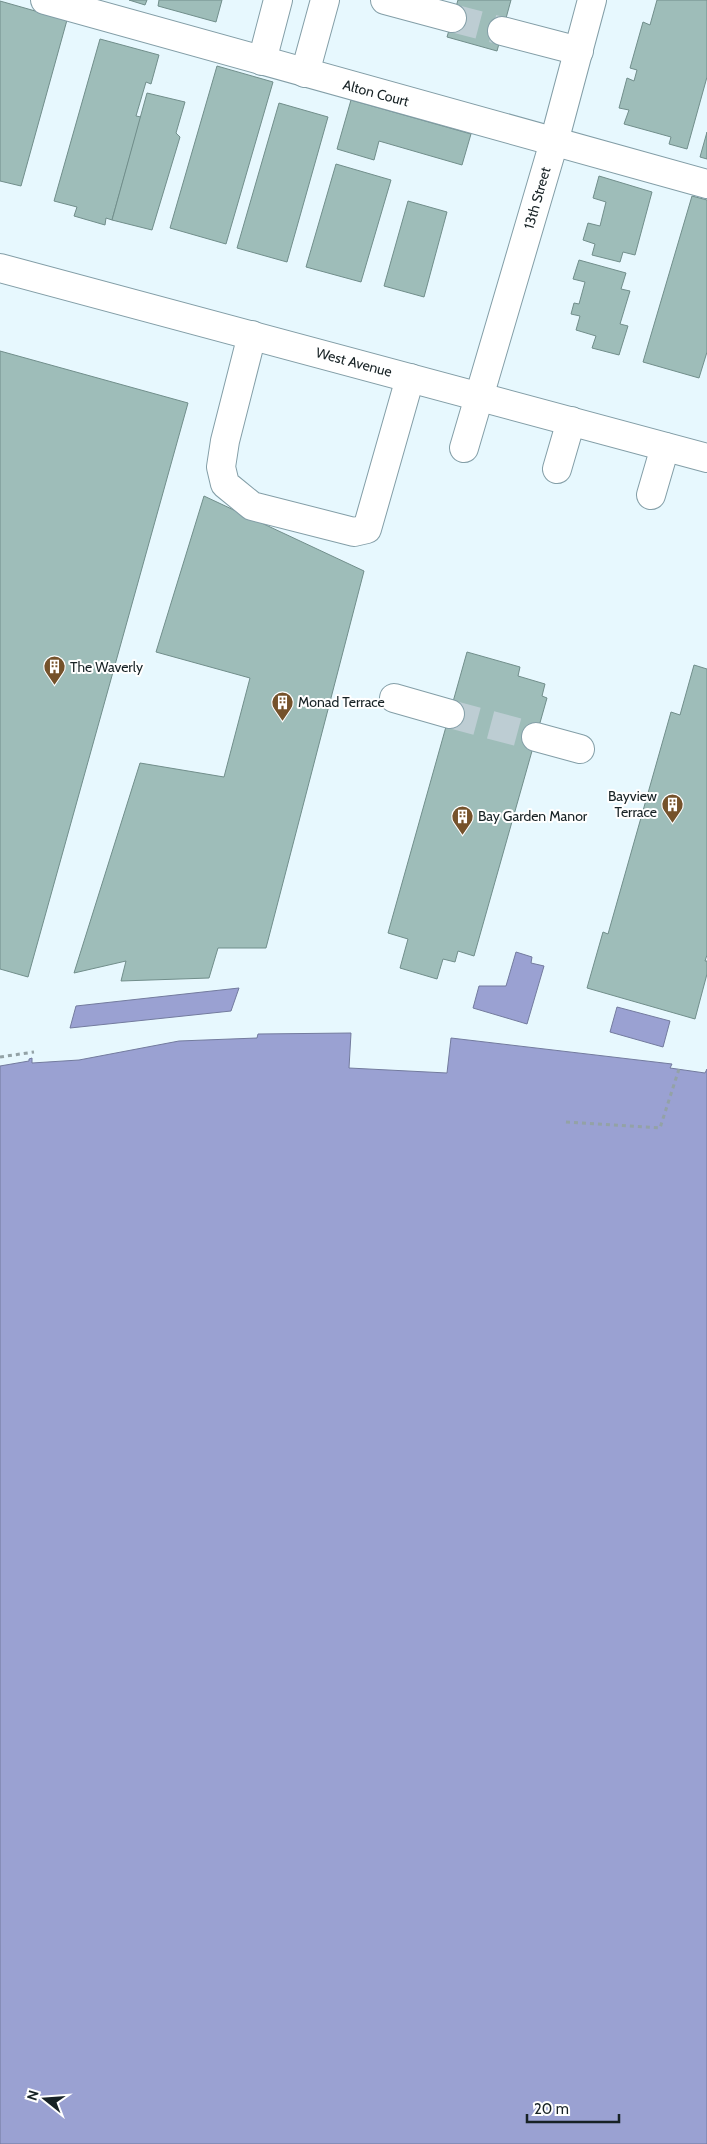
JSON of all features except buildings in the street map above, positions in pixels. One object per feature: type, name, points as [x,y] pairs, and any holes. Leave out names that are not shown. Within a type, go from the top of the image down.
[{"type":"street","name":"Alton Court","points":[[45,0],[707,184]]},
{"type":"street","points":[[262,61],[278,0]]},
{"type":"street","points":[[305,73],[325,0]]},
{"type":"street","points":[[385,0],[452,18]]},
{"type":"street","name":"13th Street","points":[[464,448],[554,142],[592,0]]},
{"type":"street","points":[[502,31],[578,51]]},
{"type":"street","name":"West Avenue","points":[[0,268],[707,458]]},
{"type":"street","points":[[252,335],[221,467],[225,484],[252,506],[354,532],[367,529],[410,378]]},
{"type":"street","points":[[557,469],[572,421]]},
{"type":"street","points":[[651,495],[665,447]]},
{"type":"street","points":[[394,698],[450,714]]},
{"type":"street","points":[[536,737],[580,749]]},
{"type":"path","points":[[0,1057],[34,1052]]},
{"type":"path","points":[[566,1122],[660,1128],[679,1069]]},
{"type":"water","points":[[516,952],[532,957],[531,963],[544,966],[527,1024],[473,1008],[479,986],[506,986]]},
{"type":"water","points":[[239,988],[231,1011],[70,1028],[76,1006]]},
{"type":"water","points":[[617,1007],[670,1021],[663,1047],[610,1032]]},
{"type":"water","points":[[351,1033],[349,1068],[447,1073],[451,1038],[672,1064],[670,1068],[705,1073],[707,1069],[707,2144],[0,2144],[0,1066],[29,1061],[32,1058],[32,1063],[79,1060],[179,1041],[257,1038],[258,1034]]},
{"type":"tunnel","points":[[452,18],[502,31]]},
{"type":"tunnel","points":[[450,714],[536,737]]},
{"type":"place","name":"The Waverly","points":[[54,686]]},
{"type":"place","name":"Monad Terrace","points":[[282,721]]},
{"type":"place","name":"Bayview Terrace","points":[[673,823]]},
{"type":"place","name":"Bay Garden Manor","points":[[462,835]]}]
